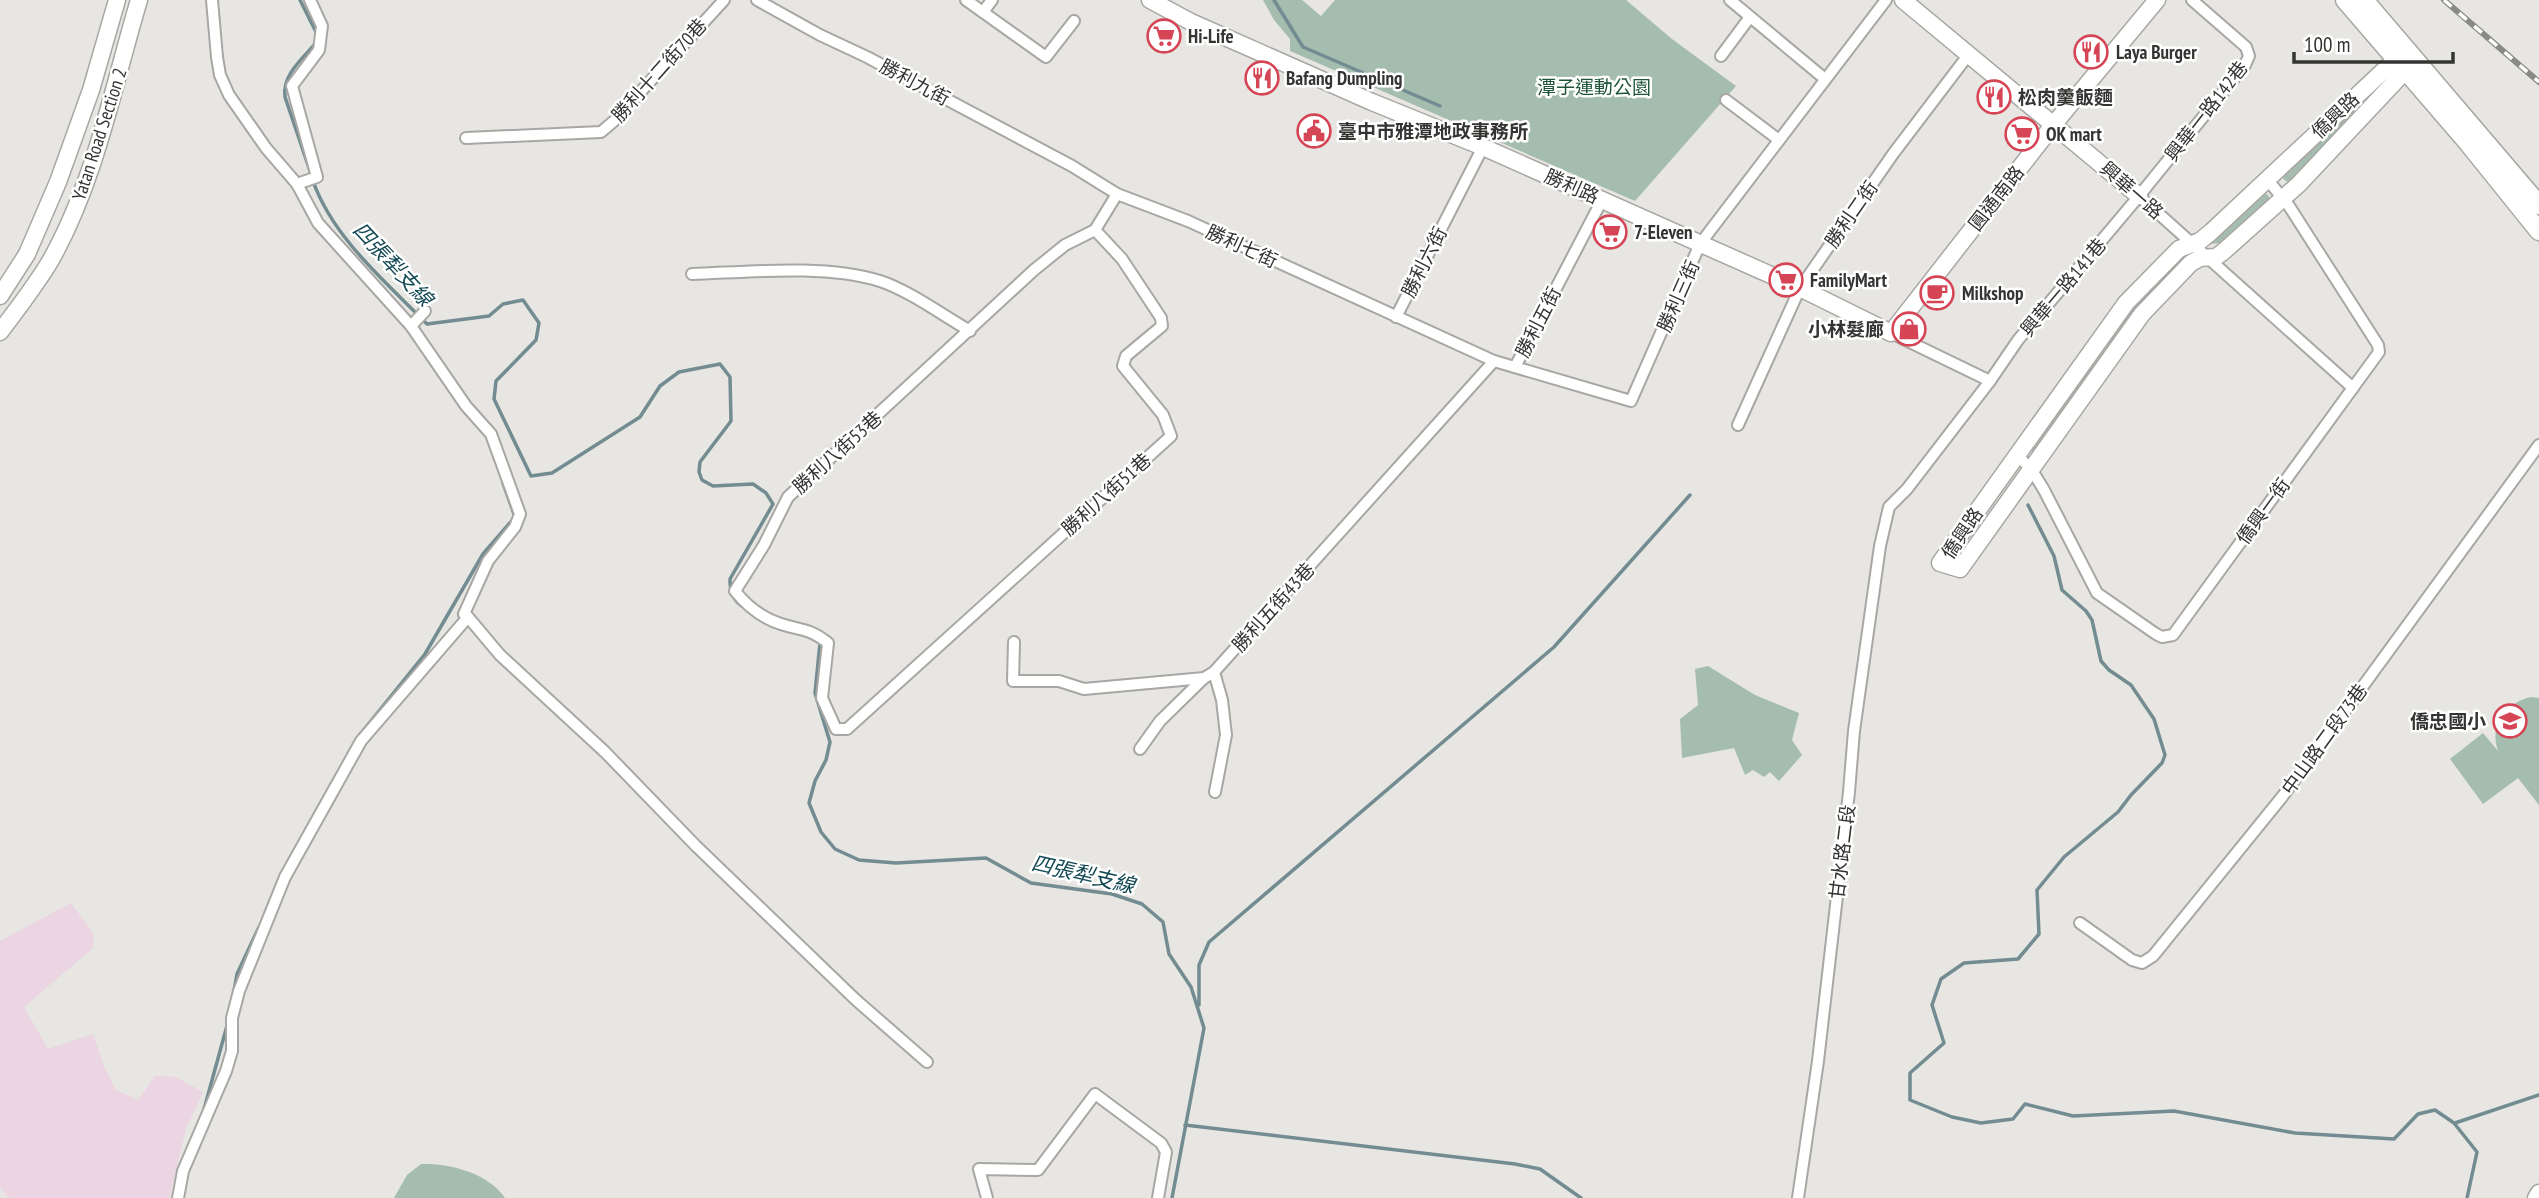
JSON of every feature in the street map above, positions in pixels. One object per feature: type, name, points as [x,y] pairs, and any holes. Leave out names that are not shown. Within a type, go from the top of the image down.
[{"type":"main road","points":[[2345,0],[2539,231]]},
{"type":"main road","points":[[2364,0],[2539,205]]},
{"type":"street","name":"Yatan Road Section 2","points":[[0,296],[27,254],[58,183],[91,90],[117,0]]},
{"type":"street","name":"Yatan Road Section 2","points":[[0,332],[52,257],[86,184],[112,102],[139,0]]},
{"type":"street","points":[[212,0],[220,75],[229,95],[266,148],[297,184],[318,223],[411,326],[466,406],[491,435],[520,514],[515,527],[488,561],[464,614],[500,655],[605,752],[696,846],[856,1000],[927,1062]]},
{"type":"street","points":[[297,184],[317,177],[292,86],[319,50],[322,26],[310,0]]},
{"type":"street","name":"勝利十二街70巷","points":[[466,138],[601,132],[723,0]]},
{"type":"street","points":[[966,0],[1046,57],[1074,21]]},
{"type":"street","points":[[983,12],[992,0]]},
{"type":"street","points":[[1730,0],[1825,79]]},
{"type":"street","name":"勝利三街","points":[[1516,367],[1631,401],[1700,244],[1886,0]]},
{"type":"street","name":"興華一路","points":[[1903,0],[2140,196],[2353,388]]},
{"type":"street","name":"圓通南路","points":[[1891,333],[2054,124],[2157,0]]},
{"type":"street","name":"興華一路142巷","points":[[2140,196],[2245,65],[2249,56],[2246,47],[2192,0]]},
{"type":"street","name":"勝利九街","points":[[764,1],[820,35],[867,57],[1072,166],[1117,194]]},
{"type":"street","name":"勝利路","points":[[1162,3],[1372,102],[1483,147],[1800,288],[1990,381]]},
{"type":"street","points":[[1721,56],[1750,17]]},
{"type":"street","name":"勝利二街","points":[[1738,425],[1800,288],[1878,174],[1969,54]]},
{"type":"street","name":"僑興路","points":[[2400,65],[2284,198],[2216,257],[2191,263],[2142,314],[1960,569],[1940,563],[2126,303],[2179,249],[2200,242],[2218,226],[2378,74],[2400,65]]},
{"type":"street","points":[[1726,100],[1779,140]]},
{"type":"street","name":"勝利六街","points":[[1296,271],[1396,317],[1483,147]]},
{"type":"street","name":"僑興一街","points":[[2017,455],[2031,469],[2097,593],[2156,634],[2173,635],[2379,352],[2378,345],[2284,198],[2267,179]]},
{"type":"street","points":[[1095,230],[1117,194]]},
{"type":"street","name":"勝利七街","points":[[1117,194],[1188,221],[1296,271]]},
{"type":"street","name":"興華一路141巷","points":[[1889,507],[1907,489],[2018,340],[2140,196]]},
{"type":"street","name":"勝利五街","points":[[1396,317],[1494,361],[1516,367],[1602,200]]},
{"type":"street","name":"勝利八街53巷","points":[[847,729],[836,729],[822,698],[828,643],[813,632],[779,623],[748,606],[735,591],[764,545],[788,497],[1034,270],[1065,245],[1095,230]]},
{"type":"street","name":"勝利八街51巷","points":[[847,729],[1171,436],[1163,415],[1123,366],[1126,356],[1162,326],[1161,318],[1122,259],[1095,230]]},
{"type":"street","points":[[692,274],[780,271],[846,274],[882,281],[970,331]]},
{"type":"street","points":[[411,326],[425,311]]},
{"type":"street","name":"勝利五街43巷","points":[[1014,642],[1013,681],[1059,681],[1084,689],[1204,678],[1214,672],[1494,361]]},
{"type":"street","name":"中山路二段73巷","points":[[2080,923],[2132,960],[2142,963],[2153,956],[2282,797],[2539,445]]},
{"type":"street","name":"甘水路二段","points":[[1798,1198],[1818,1061],[1854,731],[1880,546],[1889,507]]},
{"type":"street","points":[[178,1198],[183,1171],[232,1051],[232,1018],[239,991],[285,877],[361,741],[468,617]]},
{"type":"street","points":[[1214,672],[1222,700],[1226,735],[1215,792]]},
{"type":"street","points":[[1140,749],[1160,721],[1204,678]]},
{"type":"street","points":[[987,1198],[979,1169],[1038,1170],[1096,1094],[1161,1143],[1166,1152],[1158,1198]]},
{"type":"street","points":[[2536,1198],[2539,1194]]},
{"type":"shaded area","points":[[71,903],[94,934],[93,948],[24,1007],[48,1049],[93,1034],[116,1090],[138,1100],[155,1076],[176,1077],[203,1092],[186,1129],[169,1198],[10,1198],[0,1188],[0,941]]},
{"type":"green space","name":"潭子運動公園","points":[[1263,0],[1302,0],[1321,16],[1335,0],[1626,0],[1672,39],[1736,86],[1635,201],[1290,51],[1290,39],[1274,20]]},
{"type":"green space","points":[[2388,75],[2380,87],[2293,179],[2288,182],[2283,179],[2284,174]]},
{"type":"green space","points":[[2267,194],[2270,198],[2268,201],[2220,243],[2211,244],[2212,240],[2262,195]]},
{"type":"green space","points":[[2181,257],[2184,261],[2035,453],[2032,452],[2031,447],[2131,308]]},
{"type":"green space","points":[[1708,666],[1755,695],[1799,713],[1792,740],[1802,755],[1779,781],[1770,772],[1764,777],[1753,770],[1745,775],[1734,748],[1682,758],[1680,719],[1698,705],[1695,669]]},
{"type":"green space","points":[[2531,697],[2539,698],[2539,805],[2518,778],[2483,804],[2450,759],[2483,733],[2498,751],[2496,733],[2501,717],[2514,704]]},
{"type":"green space","points":[[421,1164],[444,1165],[467,1171],[489,1182],[505,1198],[394,1198],[407,1175]]},
{"type":"waterway","name":"四張犁支線","points":[[300,0],[316,32]]},
{"type":"waterway","points":[[1274,0],[1303,47],[1440,106]]},
{"type":"waterway","name":"四張犁支線","points":[[311,174],[285,97],[285,89],[294,68],[316,43]]},
{"type":"waterway","name":"四張犁支線","points":[[313,181],[322,202],[347,240],[427,324],[489,316],[503,304],[523,300],[539,323],[536,340],[496,381],[494,399],[531,476],[552,473],[640,417],[660,386],[679,372],[720,364],[730,377],[731,421],[700,462],[702,480],[713,486],[753,484],[766,493],[773,504],[730,579],[732,594],[742,606]]},
{"type":"waterway","points":[[358,737],[425,654],[483,554],[515,517],[503,483]]},
{"type":"waterway","points":[[1199,1005],[1199,965],[1209,942],[1554,647],[1690,495]]},
{"type":"waterway","points":[[2028,505],[2054,556],[2062,590],[2086,611],[2092,620],[2101,661],[2131,685],[2154,719],[2165,755],[2162,763],[2118,812],[2064,857],[2037,890],[2039,934],[2018,959],[1964,963],[1941,979],[1932,1005],[1944,1043],[1910,1073],[1910,1100],[1952,1117],[1981,1123],[2013,1119],[2025,1104],[2073,1116],[2174,1111],[2295,1133],[2394,1139],[2418,1114],[2435,1110],[2454,1123],[2477,1152],[2467,1198]]},
{"type":"waterway","name":"四張犁支線","points":[[818,641],[820,643],[815,693],[830,742],[809,803],[821,832],[835,849],[859,860],[896,863],[986,858],[1031,883],[1112,894],[1142,904],[1163,922],[1169,954],[1191,987],[1204,1028],[1172,1198]]},
{"type":"waterway","points":[[300,840],[344,762]]},
{"type":"waterway","points":[[234,991],[237,974],[259,927]]},
{"type":"waterway","points":[[203,1113],[228,1022]]},
{"type":"waterway","points":[[2455,1123],[2539,1095]]},
{"type":"waterway","points":[[1185,1125],[1515,1164],[1540,1169],[1581,1198]]},
{"type":"railway","points":[[2444,0],[2539,82]]},
{"type":"place","name":"Hi-Life","points":[[1164,36]]},
{"type":"place","name":"Laya Burger","points":[[2091,52]]},
{"type":"place","name":"Bafang Dumpling","points":[[1262,78]]},
{"type":"place","name":"松肉羹飯麵","points":[[1994,97]]},
{"type":"place","name":"臺中市雅潭地政事務所","points":[[1314,131]]},
{"type":"place","name":"OK mart","points":[[2022,134]]},
{"type":"place","name":"7-Eleven","points":[[1610,232]]},
{"type":"place","name":"FamilyMart","points":[[1786,280]]},
{"type":"place","name":"Milkshop","points":[[1937,293]]},
{"type":"place","name":"小林髮廊","points":[[1909,329]]},
{"type":"place","name":"僑忠國小","points":[[2510,721]]}]
